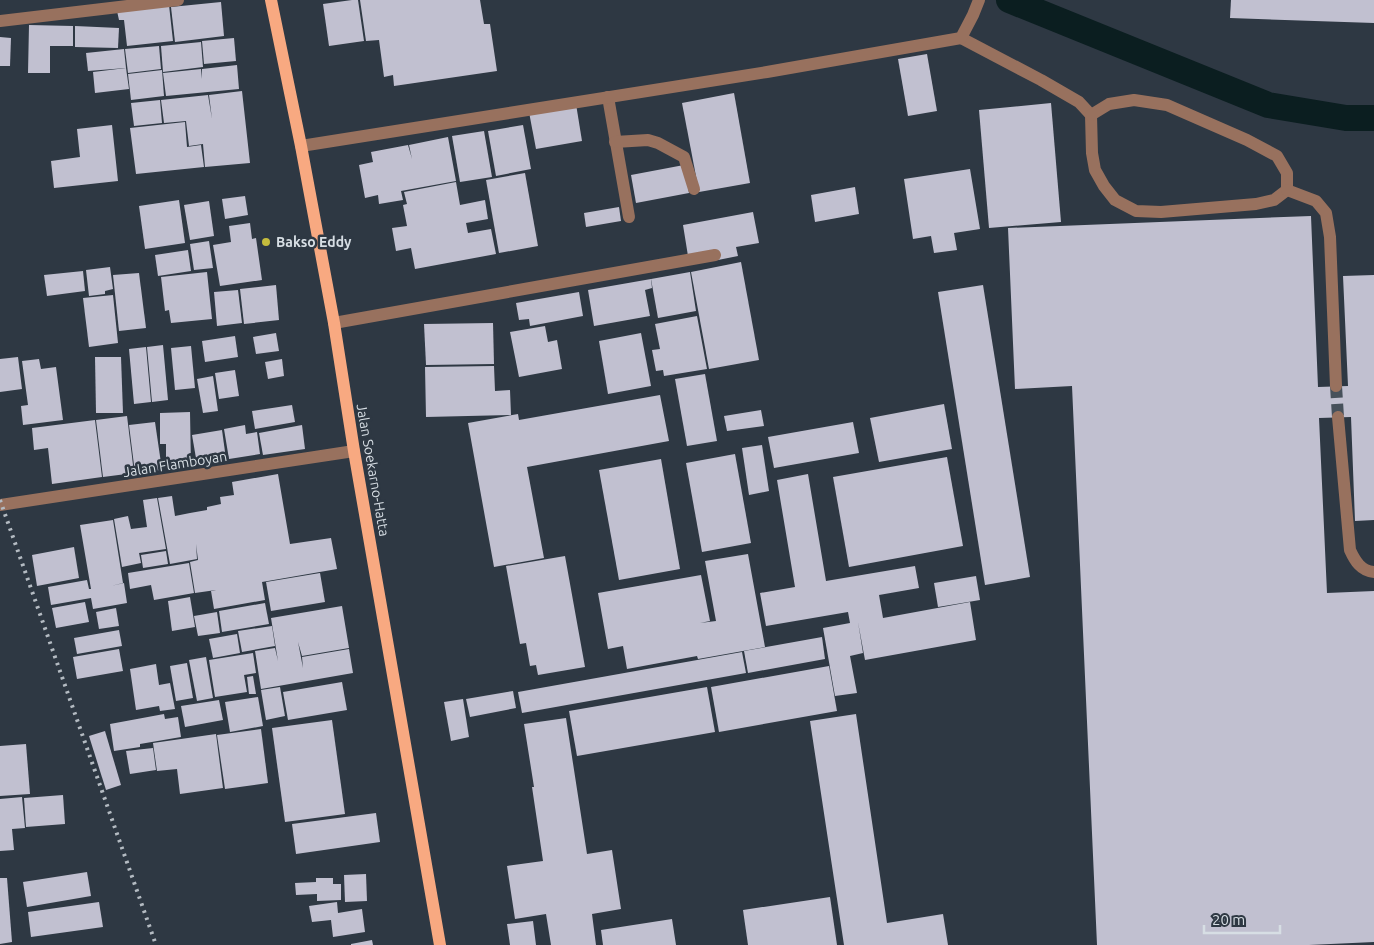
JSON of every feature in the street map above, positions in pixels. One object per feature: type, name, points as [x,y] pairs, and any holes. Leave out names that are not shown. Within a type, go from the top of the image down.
[{"type":"main road","name":"Jalan Soekarno-Hatta","points":[[271,0],[334,323],[354,451],[440,945]]},
{"type":"street","points":[[0,21],[178,0]]},
{"type":"street","points":[[961,38],[974,15],[979,0]]},
{"type":"street","points":[[301,146],[767,72],[961,38],[1079,102],[1091,115],[1092,153],[1095,170],[1115,200],[1136,212],[1161,212],[1256,204],[1274,200],[1287,190]]},
{"type":"street","points":[[608,97],[629,217]]},
{"type":"street","points":[[1091,115],[1109,104],[1134,100],[1167,105],[1247,140],[1277,156],[1287,173],[1287,190]]},
{"type":"street","points":[[615,142],[648,140],[658,143],[684,157],[694,189]]},
{"type":"street","points":[[1287,190],[1316,201],[1326,213],[1330,237],[1336,386]]},
{"type":"street","points":[[334,323],[715,255]]},
{"type":"street","points":[[1338,417],[1350,550],[1356,563],[1367,572],[1374,572]]},
{"type":"street","name":"Jalan Flamboyan","points":[[0,506],[354,451]]},
{"type":"building","points":[[358,0],[364,41],[329,46],[323,4]]},
{"type":"building","points":[[360,0],[480,0],[484,24],[490,24],[497,71],[394,86],[393,75],[384,77],[379,40],[366,41]]},
{"type":"building","points":[[1231,0],[1374,0],[1374,23],[1230,18]]},
{"type":"building","points":[[221,2],[224,36],[175,42],[171,7]]},
{"type":"building","points":[[169,5],[173,41],[127,46],[124,20],[119,20],[117,11]]},
{"type":"building","points":[[29,25],[73,26],[73,46],[50,46],[50,73],[28,73]]},
{"type":"building","points":[[75,26],[119,28],[118,48],[75,47]]},
{"type":"building","points":[[0,37],[11,38],[10,66],[0,66]]},
{"type":"building","points":[[234,38],[236,61],[204,64],[202,41]]},
{"type":"building","points":[[201,42],[203,67],[163,72],[161,46]]},
{"type":"building","points":[[159,46],[161,69],[128,73],[125,49]]},
{"type":"building","points":[[124,49],[126,68],[88,71],[86,53]]},
{"type":"building","points":[[927,54],[937,111],[908,116],[898,59]]},
{"type":"building","points":[[237,65],[239,89],[166,96],[163,73],[201,69],[202,79],[202,69]]},
{"type":"building","points":[[126,68],[129,89],[95,93],[93,72]]},
{"type":"building","points":[[162,70],[164,96],[131,100],[128,74]]},
{"type":"building","points":[[242,91],[250,163],[205,167],[203,144],[189,146],[186,121],[164,123],[161,100],[208,95],[212,119],[209,95]]},
{"type":"building","points":[[734,93],[750,183],[699,192],[682,103]]},
{"type":"building","points":[[160,100],[162,123],[134,126],[131,103]]},
{"type":"building","points":[[1051,103],[1061,222],[989,228],[979,110]]},
{"type":"building","points":[[576,104],[582,141],[536,149],[529,112]]},
{"type":"building","points":[[185,122],[187,147],[201,145],[204,167],[136,174],[130,128]]},
{"type":"building","points":[[112,125],[118,181],[54,188],[51,161],[80,157],[77,129]]},
{"type":"building","points":[[523,125],[531,169],[496,176],[488,131]]},
{"type":"building","points":[[484,131],[492,177],[460,182],[452,136]]},
{"type":"building","points":[[448,137],[456,181],[401,191],[403,200],[379,204],[378,195],[365,198],[359,165],[373,162],[371,152],[408,145],[412,159],[409,145]]},
{"type":"building","points":[[684,165],[689,193],[636,203],[631,175]]},
{"type":"building","points":[[970,169],[980,229],[954,233],[957,250],[934,253],[931,236],[913,239],[904,179]]},
{"type":"building","points":[[525,173],[538,246],[499,253],[486,180]]},
{"type":"building","points":[[456,182],[460,205],[485,200],[488,219],[466,223],[468,233],[491,229],[496,254],[415,269],[411,248],[396,251],[392,228],[407,226],[403,205],[407,204],[404,192]]},
{"type":"building","points":[[855,187],[859,214],[815,222],[811,195]]},
{"type":"building","points":[[245,196],[248,215],[225,219],[222,199]]},
{"type":"building","points":[[179,200],[185,243],[145,249],[139,206]]},
{"type":"building","points":[[209,201],[214,236],[190,240],[184,205]]},
{"type":"building","points":[[619,207],[621,221],[586,227],[584,213]]},
{"type":"building","points":[[753,212],[759,243],[736,247],[738,256],[718,260],[688,256],[683,225]]},
{"type":"building","points":[[1311,216],[1318,387],[1348,386],[1343,276],[1374,275],[1374,520],[1355,521],[1351,417],[1319,418],[1327,593],[1374,591],[1374,942],[1309,945],[1097,945],[1072,386],[1015,389],[1008,228]]},
{"type":"building","points":[[250,223],[252,239],[256,238],[262,280],[220,286],[213,245],[231,242],[229,226]]},
{"type":"building","points":[[209,241],[213,268],[194,270],[190,244]]},
{"type":"building","points":[[188,250],[191,271],[158,276],[155,255]]},
{"type":"building","points":[[741,262],[759,360],[709,369],[691,272]]},
{"type":"building","points":[[110,267],[113,289],[105,291],[105,294],[89,296],[86,270]]},
{"type":"building","points":[[83,271],[85,291],[47,296],[44,275]]},
{"type":"building","points":[[207,272],[212,319],[171,323],[169,310],[165,311],[161,277]]},
{"type":"building","points":[[690,272],[696,311],[658,318],[651,279]]},
{"type":"building","points":[[139,273],[146,328],[119,331],[113,275]]},
{"type":"building","points":[[651,279],[652,288],[645,290],[650,316],[594,326],[588,290]]},
{"type":"building","points":[[276,285],[279,320],[244,324],[240,289]]},
{"type":"building","points":[[983,285],[1030,577],[985,585],[938,292]]},
{"type":"building","points":[[238,290],[242,323],[217,326],[214,292]]},
{"type":"building","points":[[579,292],[583,316],[530,326],[529,319],[519,320],[516,303]]},
{"type":"building","points":[[113,295],[118,343],[89,347],[83,298]]},
{"type":"building","points":[[697,316],[707,369],[664,376],[663,370],[656,371],[652,350],[660,349],[655,324]]},
{"type":"building","points":[[493,323],[494,364],[426,365],[424,324]]},
{"type":"building","points":[[545,326],[548,342],[557,340],[562,369],[519,377],[510,332]]},
{"type":"building","points":[[276,333],[279,351],[256,354],[253,337]]},
{"type":"building","points":[[641,333],[651,386],[608,394],[599,341]]},
{"type":"building","points":[[235,336],[238,357],[205,362],[202,341]]},
{"type":"building","points":[[163,345],[168,400],[152,402],[147,347]]},
{"type":"building","points":[[191,346],[195,388],[175,390],[171,348]]},
{"type":"building","points":[[146,347],[151,402],[134,404],[129,349]]},
{"type":"building","points":[[18,357],[22,389],[0,392],[0,359]]},
{"type":"building","points":[[95,357],[121,357],[123,413],[96,413]]},
{"type":"building","points":[[39,359],[41,369],[56,367],[63,420],[23,425],[21,406],[28,405],[22,361]]},
{"type":"building","points":[[282,359],[284,376],[268,379],[265,362]]},
{"type":"building","points":[[494,366],[495,391],[510,390],[511,415],[426,417],[425,367]]},
{"type":"building","points":[[235,370],[239,396],[219,399],[215,373]]},
{"type":"building","points":[[705,374],[717,441],[687,446],[675,379]]},
{"type":"building","points":[[213,376],[218,411],[203,413],[197,379]]},
{"type":"building","points":[[660,395],[669,441],[527,467],[544,558],[494,567],[468,423],[518,414],[519,420]]},
{"type":"building","points":[[944,404],[952,449],[879,462],[870,418]]},
{"type":"building","points":[[292,405],[295,422],[255,429],[252,411]]},
{"type":"building","points":[[761,410],[764,426],[727,431],[724,416]]},
{"type":"building","points":[[190,412],[191,467],[166,468],[166,444],[160,444],[160,413]]},
{"type":"building","points":[[127,416],[134,473],[103,477],[96,420]]},
{"type":"building","points":[[95,420],[102,477],[52,484],[48,448],[34,450],[32,428]]},
{"type":"building","points":[[155,422],[162,470],[135,473],[129,425]]},
{"type":"building","points":[[853,422],[859,453],[774,468],[768,437]]},
{"type":"building","points":[[245,425],[246,434],[257,432],[260,454],[229,459],[224,429]]},
{"type":"building","points":[[302,425],[305,449],[263,455],[259,433]]},
{"type":"building","points":[[222,430],[226,459],[197,464],[192,435]]},
{"type":"building","points":[[762,445],[769,491],[749,495],[742,448]]},
{"type":"building","points":[[735,454],[751,543],[702,552],[686,463]]},
{"type":"building","points":[[947,457],[963,546],[849,567],[833,477]]},
{"type":"building","points":[[661,459],[680,569],[619,580],[599,470]]},
{"type":"building","points":[[278,474],[290,544],[331,538],[337,569],[262,582],[265,600],[214,609],[211,591],[216,590],[195,593],[190,562],[198,560],[196,544],[197,559],[170,564],[158,498],[172,496],[175,516],[207,510],[207,507],[221,504],[220,497],[234,495],[232,482]]},
{"type":"building","points":[[808,474],[826,581],[915,566],[919,588],[879,595],[883,618],[970,602],[976,640],[865,660],[858,622],[863,653],[850,656],[857,693],[835,696],[823,628],[850,623],[848,612],[766,626],[760,593],[795,587],[777,480]]},
{"type":"building","points":[[157,498],[166,549],[139,553],[141,563],[122,567],[114,519],[128,516],[131,529],[147,527],[143,500]]},
{"type":"building","points":[[113,520],[123,583],[111,586],[124,583],[127,603],[93,609],[91,598],[51,605],[48,587],[87,580],[89,589],[91,589],[80,525]]},
{"type":"building","points":[[74,547],[79,578],[37,586],[32,555]]},
{"type":"building","points":[[166,551],[168,564],[143,568],[141,555]]},
{"type":"building","points":[[748,554],[765,647],[698,659],[697,656],[627,669],[623,646],[608,649],[598,593],[701,575],[710,621],[700,623],[716,621],[705,561]]},
{"type":"building","points":[[565,556],[585,667],[538,675],[536,665],[530,666],[526,643],[520,644],[506,566]]},
{"type":"building","points":[[189,563],[194,593],[154,600],[151,585],[130,589],[128,573]]},
{"type":"building","points":[[320,573],[325,602],[271,611],[266,582]]},
{"type":"building","points":[[976,576],[980,600],[938,607],[934,583]]},
{"type":"building","points":[[190,597],[195,627],[172,631],[168,601]]},
{"type":"building","points":[[85,602],[89,622],[56,628],[52,608]]},
{"type":"building","points":[[265,603],[269,624],[222,632],[219,611]]},
{"type":"building","points":[[342,606],[349,648],[302,656],[298,642],[303,668],[302,657],[349,649],[353,673],[261,689],[255,651],[275,648],[278,661],[271,618]]},
{"type":"building","points":[[116,608],[119,626],[99,629],[96,612]]},
{"type":"building","points":[[217,612],[220,633],[198,636],[194,616]]},
{"type":"building","points":[[272,626],[275,646],[242,652],[238,631]]},
{"type":"building","points":[[119,630],[122,646],[77,654],[74,638]]},
{"type":"building","points":[[237,634],[240,653],[213,658],[209,639]]},
{"type":"building","points":[[822,637],[825,659],[748,673],[744,651]]},
{"type":"building","points":[[119,649],[123,671],[77,679],[73,657]]},
{"type":"building","points":[[742,652],[746,673],[522,713],[518,692]]},
{"type":"building","points":[[253,653],[256,673],[244,675],[247,692],[215,697],[209,660]]},
{"type":"building","points":[[206,657],[213,698],[197,701],[189,660]]},
{"type":"building","points":[[187,663],[193,698],[176,701],[170,666]]},
{"type":"building","points":[[156,664],[159,685],[170,683],[175,709],[160,711],[159,706],[136,710],[130,669]]},
{"type":"building","points":[[829,666],[837,711],[719,732],[711,687]]},
{"type":"building","points":[[253,676],[256,694],[249,694],[247,677]]},
{"type":"building","points":[[342,682],[347,710],[288,720],[283,692]]},
{"type":"building","points":[[280,687],[285,716],[266,720],[261,690]]},
{"type":"building","points":[[707,687],[715,732],[577,756],[569,711]]},
{"type":"building","points":[[513,691],[516,708],[470,717],[466,699]]},
{"type":"building","points":[[258,697],[263,726],[230,732],[225,702]]},
{"type":"building","points":[[463,699],[469,737],[451,741],[444,702]]},
{"type":"building","points":[[219,700],[223,720],[185,727],[181,706]]},
{"type":"building","points":[[164,714],[165,719],[178,717],[181,737],[140,744],[140,747],[114,751],[110,724]]},
{"type":"building","points":[[856,714],[887,923],[943,914],[948,945],[844,945],[810,721]]},
{"type":"building","points":[[566,718],[587,854],[612,850],[621,909],[592,914],[596,945],[551,945],[546,914],[515,919],[507,866],[543,861],[524,724]]},
{"type":"building","points":[[332,720],[345,814],[285,822],[272,728]]},
{"type":"building","points":[[261,729],[268,783],[225,789],[217,735]]},
{"type":"building","points":[[105,731],[121,785],[106,790],[89,736]]},
{"type":"building","points":[[216,734],[223,788],[180,794],[177,769],[157,771],[153,743]]},
{"type":"building","points":[[26,744],[30,794],[0,796],[0,746]]},
{"type":"building","points":[[153,748],[156,770],[130,774],[126,751]]},
{"type":"building","points":[[63,795],[65,824],[26,827],[24,798]]},
{"type":"building","points":[[22,797],[25,828],[12,829],[14,850],[0,851],[0,799]]},
{"type":"building","points":[[376,813],[380,842],[296,854],[292,824]]},
{"type":"building","points":[[87,872],[91,896],[27,907],[23,882]]},
{"type":"building","points":[[366,874],[367,901],[345,902],[344,875]]},
{"type":"building","points":[[0,878],[7,878],[12,942],[0,944]]},
{"type":"building","points":[[316,878],[333,878],[333,884],[341,884],[341,900],[317,901],[317,894],[296,895],[295,883],[316,882]]},
{"type":"building","points":[[830,897],[837,945],[748,945],[743,910]]},
{"type":"building","points":[[99,902],[103,927],[31,937],[28,912]]},
{"type":"building","points":[[337,902],[338,913],[362,909],[365,932],[333,937],[331,920],[312,922],[309,906]]},
{"type":"building","points":[[672,919],[676,945],[603,945],[601,930]]},
{"type":"building","points":[[533,921],[536,945],[510,945],[507,924]]},
{"type":"building","points":[[372,940],[373,945],[351,945],[351,944]]},
{"type":"waterway","points":[[1009,0],[1268,105],[1346,118],[1374,118]]},
{"type":"tunnel","points":[[1336,386],[1338,417]]},
{"type":"railway","points":[[0,500],[156,945]]},
{"type":"place","name":"Bakso Eddy","points":[[266,242]]}]
